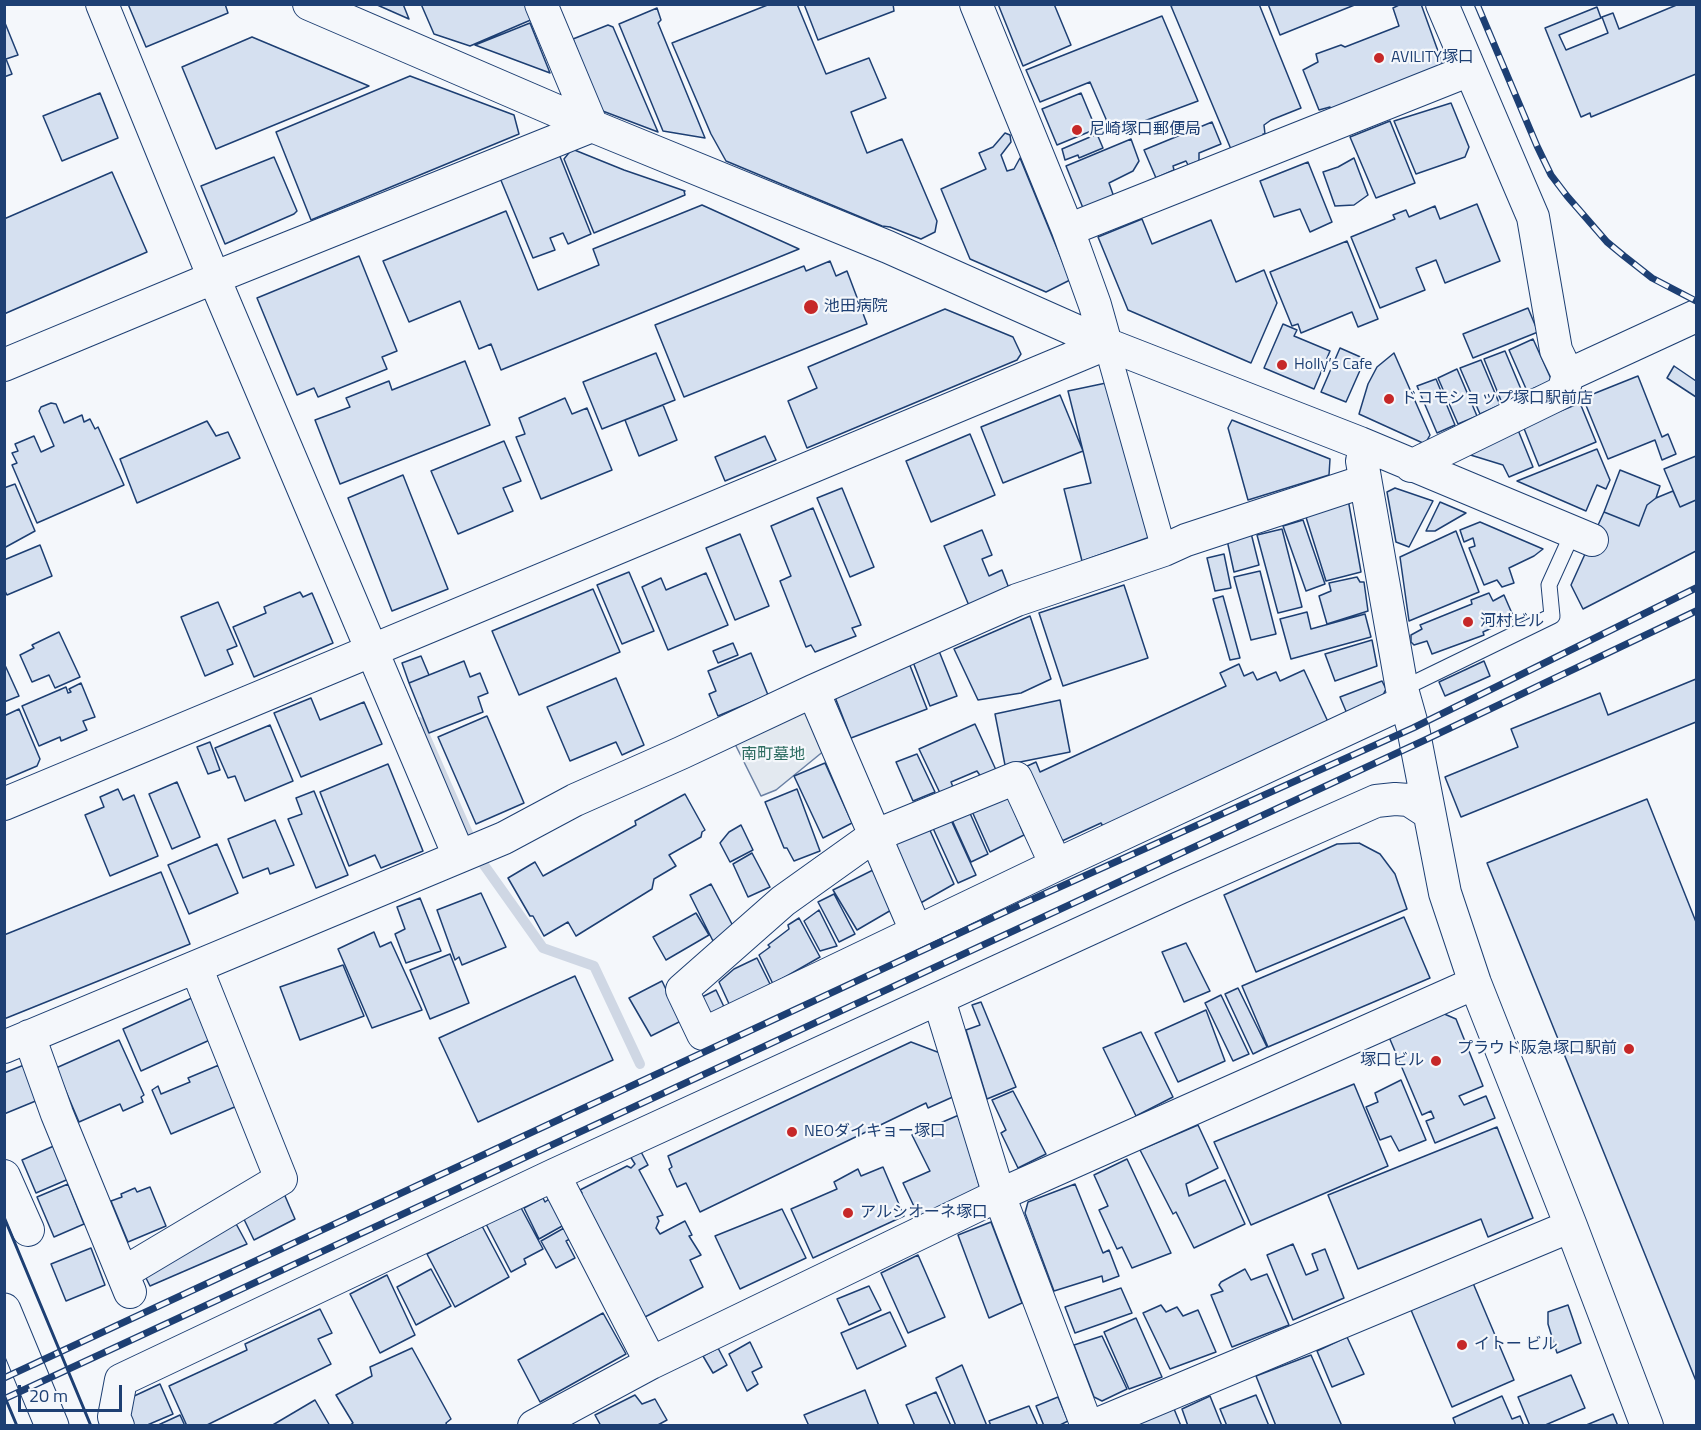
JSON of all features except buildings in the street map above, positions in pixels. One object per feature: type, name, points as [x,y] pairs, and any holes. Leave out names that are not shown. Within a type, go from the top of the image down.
[{"type":"main road","points":[[4,1311],[52,1425]]},
{"type":"street","points":[[102,4],[214,278],[459,856]]},
{"type":"street","points":[[309,4],[592,126],[888,247],[1106,344],[1359,443],[1582,536]]},
{"type":"street","points":[[541,4],[592,126]]},
{"type":"street","points":[[976,4],[1068,231],[1095,305],[1164,550]]},
{"type":"street","points":[[1411,466],[1563,392],[1568,375],[1556,350],[1533,217],[1442,4]]},
{"type":"street","points":[[1068,231],[1470,70]]},
{"type":"street","points":[[4,365],[592,126]]},
{"type":"street","points":[[1568,375],[1696,316]]},
{"type":"street","points":[[4,804],[1106,344]]},
{"type":"street","points":[[1359,443],[1404,695],[1413,728],[1445,893],[1475,983],[1647,1425]]},
{"type":"street","points":[[196,967],[281,1179],[126,1282],[57,1114],[16,1042],[504,838],[575,800],[1017,600],[1164,550],[1197,536],[1365,481]]},
{"type":"street","points":[[813,691],[916,931]]},
{"type":"street","points":[[1056,865],[1017,778],[874,836],[783,901],[682,990],[703,1034],[1056,865],[1404,695]]},
{"type":"street","points":[[118,1425],[114,1417],[121,1380],[554,1176],[1161,896],[1376,801],[1409,800],[1429,813]]},
{"type":"street","points":[[534,1425],[651,1363],[999,1195],[1475,983]]},
{"type":"street","points":[[939,1000],[999,1195],[1088,1425]]},
{"type":"street","points":[[554,1176],[651,1363]]},
{"type":"street","points":[[5,1179],[28,1230]]},
{"type":"street","points":[[1094,1425],[1571,1226]]},
{"type":"lane","points":[[1404,695],[1552,616],[1550,585],[1582,536]]},
{"type":"green space","name":"南町墓地","points":[[806,707],[825,750],[776,790],[761,796],[734,742]]},
{"type":"waterway","points":[[419,722],[471,840]]},
{"type":"waterway","points":[[484,865],[543,948],[594,966],[640,1064]]},
{"type":"railway","points":[[1477,4],[1551,175],[1607,242],[1652,278],[1696,301]]},
{"type":"railway","points":[[4,1378],[1022,904],[1413,728],[1696,588]]},
{"type":"railway","points":[[4,1399],[1425,740],[1696,611]]},
{"type":"wall","points":[[4,1217],[91,1426]]},
{"type":"wall","points":[[4,1395],[17,1426]]},
{"type":"place","name":"AVILITY塚口","points":[[1379,58]]},
{"type":"place","name":"尼崎塚口郵便局","points":[[1077,130]]},
{"type":"place","name":"池田病院","points":[[811,307]]},
{"type":"place","name":"Holly’s Cafe","points":[[1282,365]]},
{"type":"place","name":"ドコモショップ塚口駅前店","points":[[1389,399]]},
{"type":"place","name":"河村ビル","points":[[1468,622]]},
{"type":"place","name":"プラウド阪急塚口駅前","points":[[1629,1049]]},
{"type":"place","name":"塚口ビル","points":[[1436,1061]]},
{"type":"place","name":"NEOダイキョー塚口","points":[[792,1132]]},
{"type":"place","name":"アルシオーネ塚口","points":[[848,1213]]},
{"type":"place","name":"イトー ビル","points":[[1462,1345]]}]
